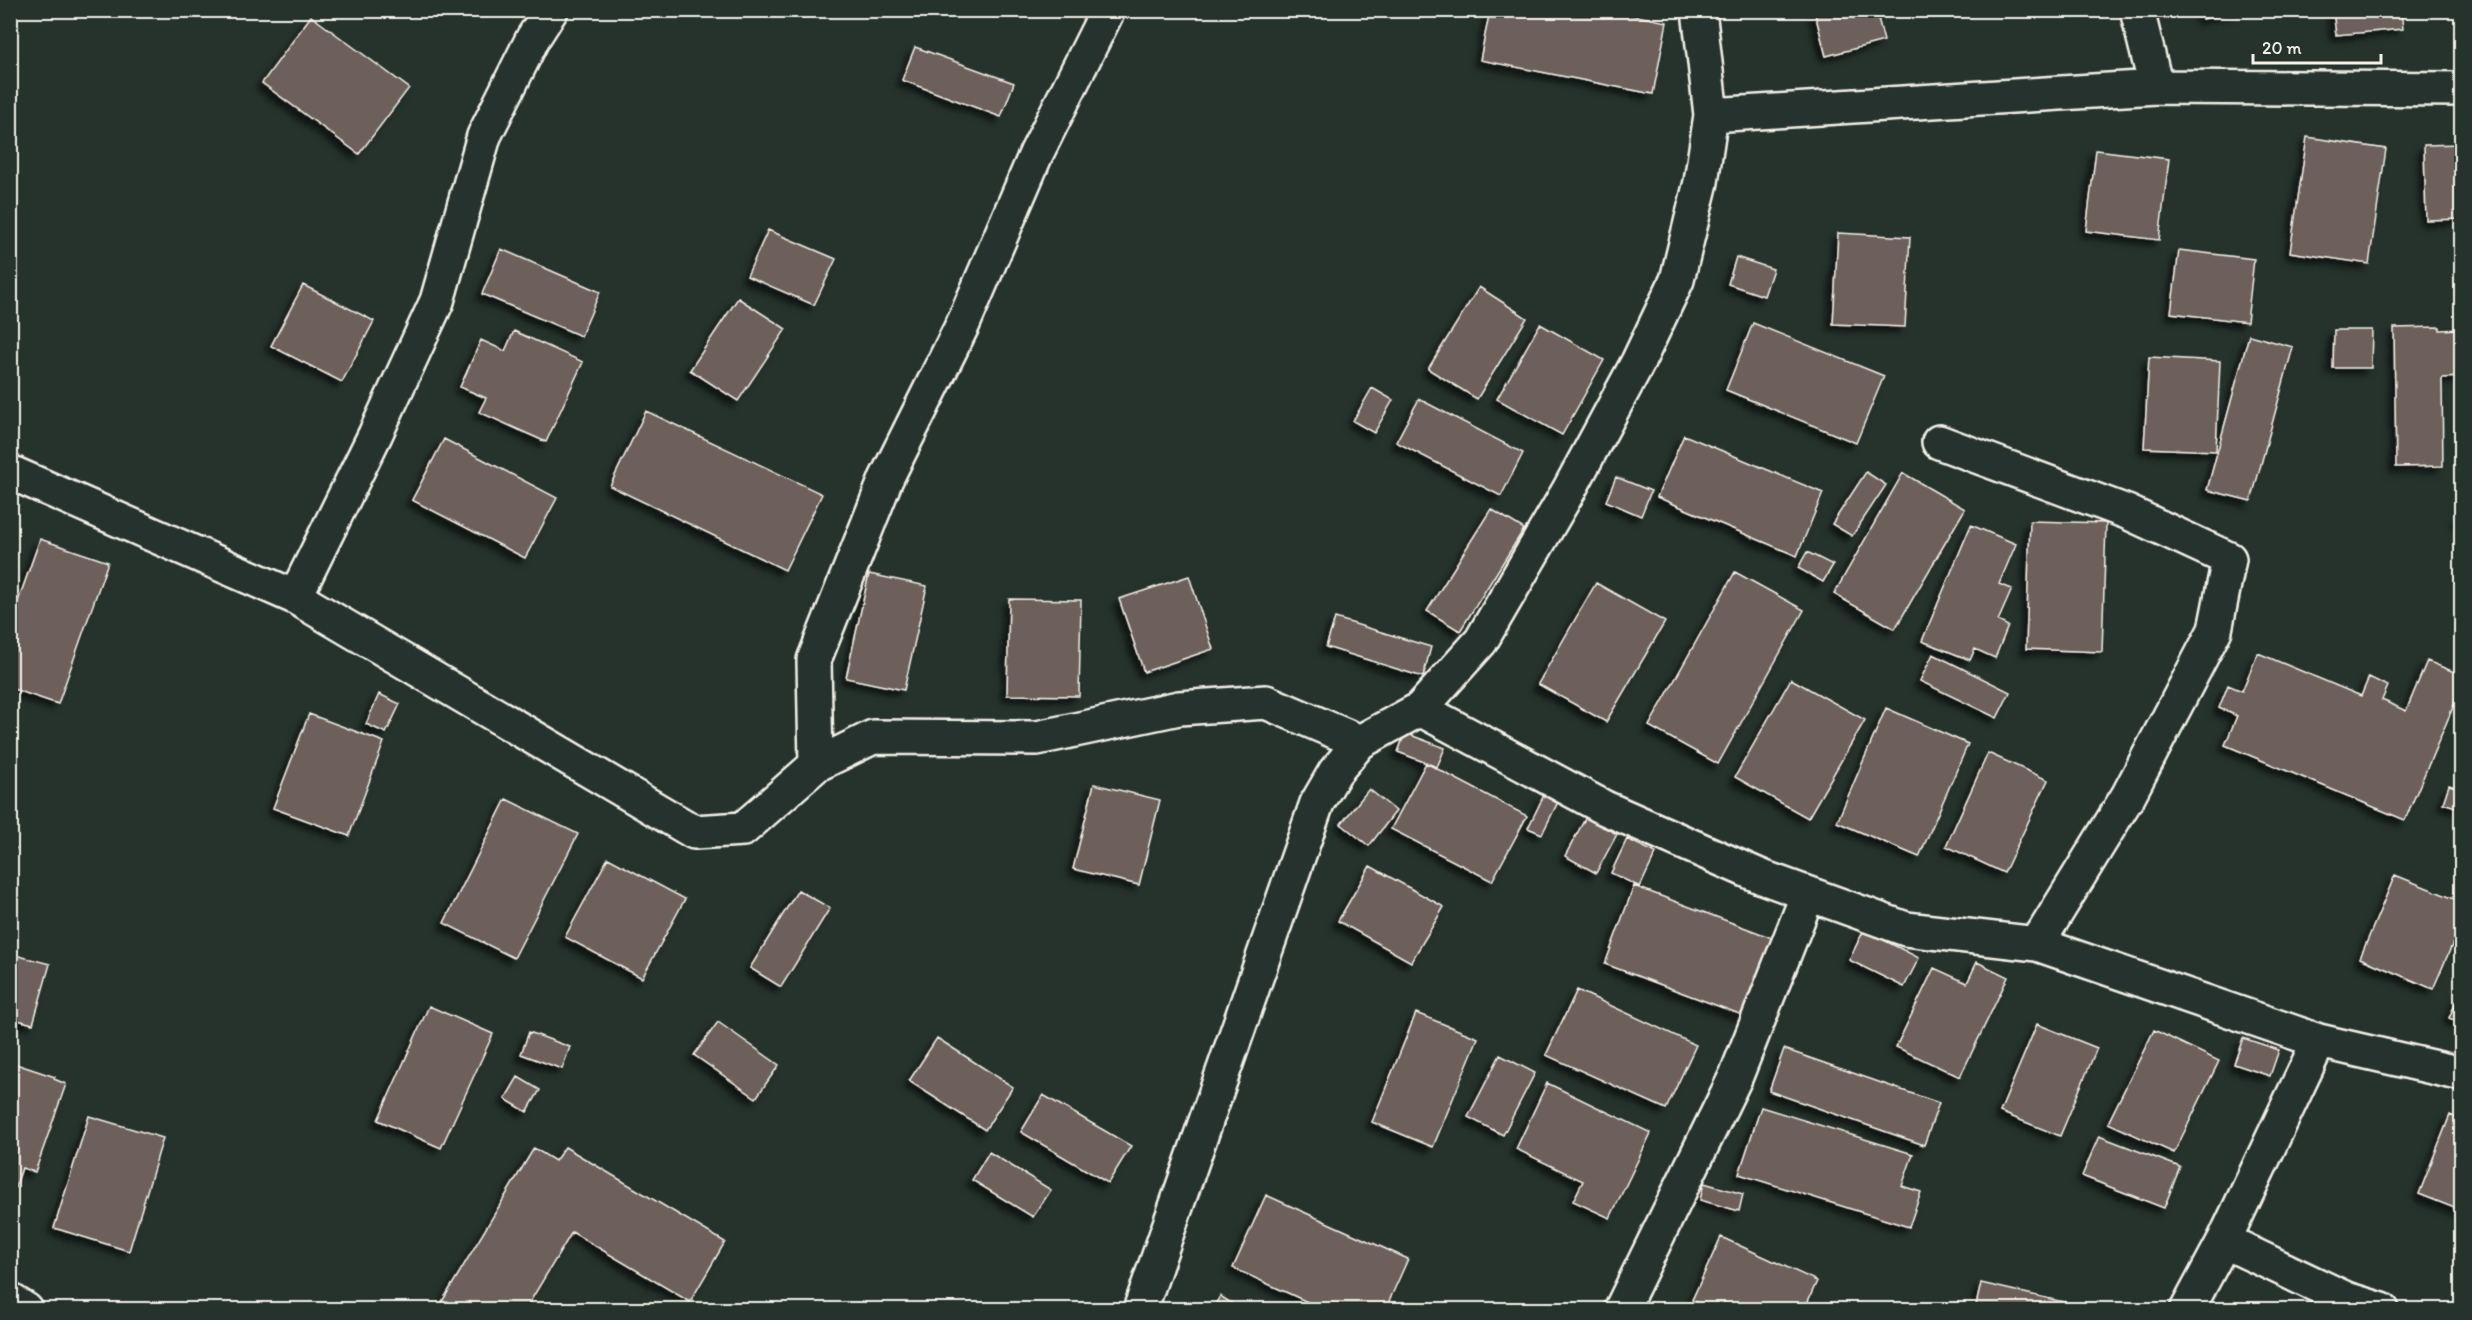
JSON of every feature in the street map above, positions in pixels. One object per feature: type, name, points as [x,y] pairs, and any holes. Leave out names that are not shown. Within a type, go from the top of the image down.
[{"type":"street","points":[[295,597],[375,435],[437,301],[484,136],[533,38],[551,10]]},
{"type":"street","points":[[816,765],[814,660],[886,479],[963,324],[1036,154],[1108,10]]},
{"type":"street","points":[[1140,1310],[1317,803],[1335,772],[1360,742],[1420,709],[1455,673],[1481,641],[1569,490],[1638,362],[1677,280],[1701,182],[1711,115],[1699,10]]},
{"type":"street","points":[[2137,10],[2156,87]]},
{"type":"street","points":[[1711,115],[2156,87],[2462,89]]},
{"type":"street","points":[[1939,442],[2127,512],[2229,559],[2215,630],[2128,796],[2037,944]]},
{"type":"street","points":[[10,472],[295,597],[694,832],[743,829],[816,765],[873,737],[1037,738],[1179,708],[1266,702],[1360,742]]},
{"type":"street","points":[[1420,709],[1605,808],[1762,877],[1906,929],[2037,944],[2319,1041],[2462,1074]]},
{"type":"street","points":[[1621,1310],[1736,1076],[1808,894]]},
{"type":"street","points":[[2187,1310],[2224,1241],[2319,1041]]},
{"type":"street","points":[[2224,1241],[2346,1299],[2382,1310]]},
{"type":"street","points":[[10,1300],[26,1310]]},
{"type":"building","points":[[1490,10],[1607,10],[1667,22],[1653,94],[1480,60]]},
{"type":"building","points":[[1814,10],[1876,10],[1884,41],[1826,56]]},
{"type":"building","points":[[2200,10],[2245,10],[2202,19]]},
{"type":"building","points":[[2333,10],[2401,10],[2403,29],[2336,35]]},
{"type":"building","points":[[311,16],[409,88],[359,154],[262,83]]},
{"type":"building","points":[[915,47],[1014,83],[1001,117],[902,80]]},
{"type":"building","points":[[2307,137],[2386,149],[2369,264],[2290,252]]},
{"type":"building","points":[[2462,144],[2462,219],[2426,220],[2424,145]]},
{"type":"building","points":[[2096,150],[2169,159],[2159,240],[2086,231]]},
{"type":"building","points":[[768,230],[836,259],[814,305],[747,276]]},
{"type":"building","points":[[1838,233],[1910,237],[1905,327],[1833,324]]},
{"type":"building","points":[[501,249],[600,292],[581,336],[482,294]]},
{"type":"building","points":[[2179,250],[2254,259],[2247,322],[2171,313]]},
{"type":"building","points":[[1736,257],[1773,269],[1764,296],[1728,284]]},
{"type":"building","points":[[303,285],[374,321],[342,382],[271,346]]},
{"type":"building","points":[[1479,287],[1527,318],[1477,399],[1428,369]]},
{"type":"building","points":[[738,298],[786,329],[738,401],[690,370]]},
{"type":"building","points":[[1753,323],[1884,376],[1856,443],[1726,390]]},
{"type":"building","points":[[1540,324],[1604,360],[1562,435],[1497,399]]},
{"type":"building","points":[[2440,327],[2440,330],[2462,329],[2462,377],[2442,378],[2443,466],[2396,467],[2394,328]]},
{"type":"building","points":[[2334,330],[2372,330],[2371,368],[2333,368]]},
{"type":"building","points":[[514,331],[583,362],[546,442],[479,412],[486,398],[460,387],[481,340],[505,351]]},
{"type":"building","points":[[2249,335],[2293,347],[2251,501],[2207,490]]},
{"type":"building","points":[[2149,357],[2220,361],[2216,451],[2144,448]]},
{"type":"building","points":[[1372,388],[1393,400],[1374,433],[1353,421]]},
{"type":"building","points":[[1419,399],[1523,453],[1501,496],[1396,442]]},
{"type":"building","points":[[646,411],[822,494],[785,570],[610,486]]},
{"type":"building","points":[[1684,435],[1823,493],[1797,556],[1657,497]]},
{"type":"building","points":[[444,439],[557,498],[525,558],[412,500]]},
{"type":"building","points":[[1866,472],[1886,485],[1852,536],[1832,524]]},
{"type":"building","points":[[1903,473],[1965,509],[1895,629],[1834,594]]},
{"type":"building","points":[[1616,477],[1651,491],[1641,516],[1606,501]]},
{"type":"building","points":[[1491,509],[1524,529],[1460,631],[1427,611]]},
{"type":"building","points":[[2462,514],[2462,526],[2456,518]]},
{"type":"building","points":[[2030,521],[2106,523],[2102,652],[2026,649]]},
{"type":"building","points":[[1971,525],[2016,544],[1999,584],[2012,589],[1998,621],[2008,626],[1995,658],[1975,649],[1970,660],[1922,641]]},
{"type":"building","points":[[40,539],[108,562],[58,704],[10,688],[10,624]]},
{"type":"building","points":[[1807,552],[1833,565],[1823,582],[1798,568]]},
{"type":"building","points":[[1735,572],[1804,610],[1718,764],[1649,726]]},
{"type":"building","points":[[869,574],[927,586],[904,690],[846,678]]},
{"type":"building","points":[[1189,576],[1213,649],[1144,672],[1119,599]]},
{"type":"building","points":[[1596,583],[1665,622],[1606,722],[1538,684]]},
{"type":"building","points":[[1009,599],[1081,600],[1079,696],[1007,695]]},
{"type":"building","points":[[1335,618],[1431,647],[1423,677],[1326,647]]},
{"type":"building","points":[[2258,653],[2361,696],[2369,677],[2388,686],[2382,700],[2406,711],[2427,661],[2462,675],[2462,686],[2405,820],[2225,745],[2237,716],[2219,708],[2228,685],[2242,691]]},
{"type":"building","points":[[1933,654],[2010,692],[1997,718],[1920,681]]},
{"type":"building","points":[[1791,679],[1865,720],[1808,818],[1735,777]]},
{"type":"building","points":[[379,694],[400,704],[386,733],[366,724]]},
{"type":"building","points":[[1886,708],[1968,744],[1919,857],[1837,822]]},
{"type":"building","points":[[309,714],[384,742],[349,836],[273,808]]},
{"type":"building","points":[[1405,733],[1445,748],[1437,767],[1398,752]]},
{"type":"building","points":[[1988,753],[2048,780],[2004,873],[1946,846]]},
{"type":"building","points":[[1426,763],[1527,816],[1492,881],[1391,829]]},
{"type":"building","points":[[1094,784],[1160,800],[1139,885],[1073,869]]},
{"type":"building","points":[[2449,785],[2462,789],[2462,809],[2443,803]]},
{"type":"building","points":[[1369,789],[1396,811],[1369,846],[1341,824]]},
{"type":"building","points":[[1544,795],[1558,802],[1542,834],[1528,828]]},
{"type":"building","points":[[506,799],[578,834],[514,958],[444,923]]},
{"type":"building","points":[[1586,817],[1617,834],[1596,873],[1565,856]]},
{"type":"building","points":[[1627,839],[1656,853],[1640,887],[1611,873]]},
{"type":"building","points":[[10,846],[16,848],[10,863]]},
{"type":"building","points":[[608,858],[685,899],[642,978],[565,937]]},
{"type":"building","points":[[1370,866],[1444,907],[1411,962],[1338,921]]},
{"type":"building","points":[[2395,875],[2462,902],[2462,922],[2433,989],[2360,958]]},
{"type":"building","points":[[1634,886],[1775,939],[1745,1016],[1605,964]]},
{"type":"building","points":[[798,890],[830,908],[781,987],[750,968]]},
{"type":"building","points":[[1864,930],[1919,958],[1904,987],[1849,960]]},
{"type":"building","points":[[11,954],[50,964],[33,1024],[10,1018]]},
{"type":"building","points":[[1977,962],[2008,977],[1960,1077],[1896,1047],[1934,968],[1967,983]]},
{"type":"building","points":[[1577,990],[1696,1045],[1666,1109],[1546,1055]]},
{"type":"building","points":[[2460,993],[2462,994],[2462,1024],[2449,1018]]},
{"type":"building","points":[[429,1006],[493,1034],[441,1148],[378,1120]]},
{"type":"building","points":[[1416,1013],[1478,1038],[1433,1147],[1372,1122]]},
{"type":"building","points":[[718,1022],[779,1065],[756,1098],[694,1055]]},
{"type":"building","points":[[2037,1024],[2097,1048],[2060,1136],[2000,1112]]},
{"type":"building","points":[[2154,1030],[2219,1061],[2174,1153],[2108,1123]]},
{"type":"building","points":[[529,1032],[570,1047],[562,1069],[521,1054]]},
{"type":"building","points":[[937,1038],[1013,1087],[985,1130],[909,1081]]},
{"type":"building","points":[[2243,1038],[2279,1050],[2270,1076],[2234,1064]]},
{"type":"building","points":[[1784,1049],[1939,1103],[1924,1145],[1769,1091]]},
{"type":"building","points":[[1500,1055],[1535,1073],[1503,1135],[1468,1117]]},
{"type":"building","points":[[10,1062],[55,1077],[54,1079],[66,1084],[35,1172],[22,1168],[13,1194],[10,1193]]},
{"type":"building","points":[[518,1077],[540,1090],[527,1112],[505,1099]]},
{"type":"building","points":[[1547,1083],[1651,1133],[1610,1218],[1573,1201],[1583,1181],[1516,1149]]},
{"type":"building","points":[[1043,1095],[1131,1146],[1108,1183],[1021,1132]]},
{"type":"building","points":[[1761,1107],[1913,1154],[1902,1186],[1921,1192],[1909,1227],[1739,1174]]},
{"type":"building","points":[[2450,1115],[2462,1120],[2462,1211],[2419,1194]]},
{"type":"building","points":[[89,1116],[163,1138],[129,1251],[54,1228]]},
{"type":"building","points":[[2099,1136],[2180,1167],[2164,1208],[2082,1176]]},
{"type":"building","points":[[565,1147],[725,1242],[690,1302],[572,1232],[525,1310],[437,1310],[534,1148],[555,1161]]},
{"type":"building","points":[[989,1152],[1051,1190],[1033,1217],[972,1180]]},
{"type":"building","points":[[1704,1183],[1743,1194],[1739,1211],[1700,1200]]},
{"type":"building","points":[[1266,1195],[1408,1259],[1385,1310],[1325,1310],[1233,1268]]},
{"type":"building","points":[[1721,1237],[1817,1281],[1804,1310],[1712,1310],[1692,1300]]},
{"type":"building","points":[[1981,1283],[2077,1305],[2076,1310],[1975,1310]]},
{"type":"building","points":[[1220,1296],[1243,1310],[1212,1310]]}]
